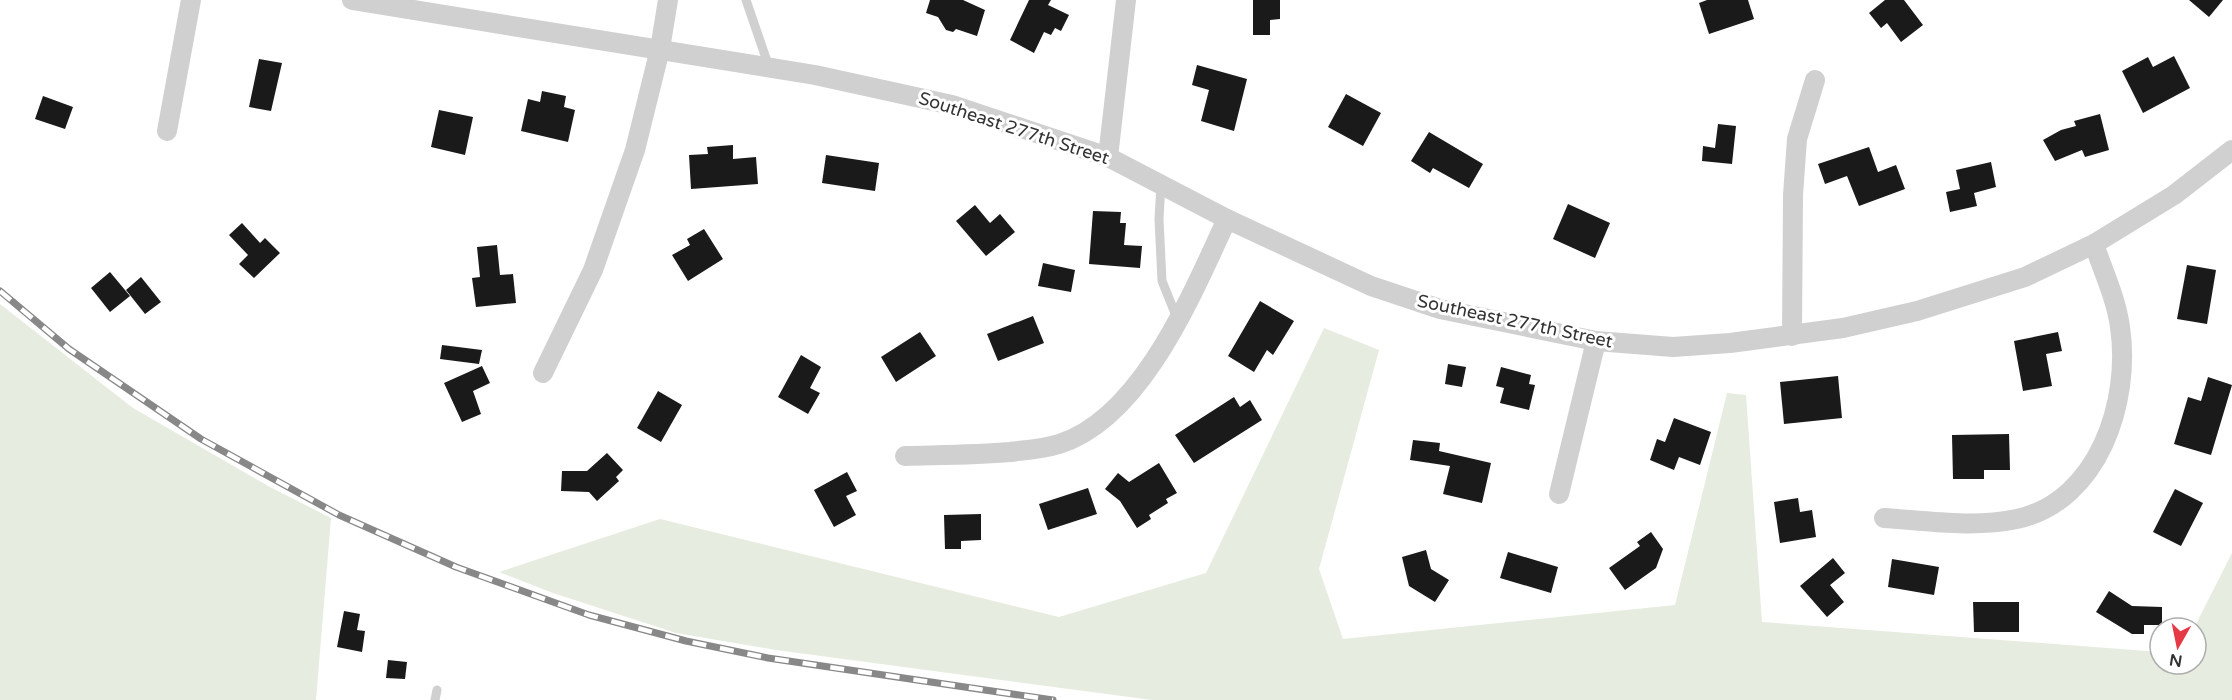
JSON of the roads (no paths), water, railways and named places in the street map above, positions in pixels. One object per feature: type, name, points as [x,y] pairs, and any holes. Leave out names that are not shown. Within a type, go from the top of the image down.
[{"type":"street","points":[[167,131],[191,0]]},
{"type":"street","name":"Southeast 277th Street","points":[[352,0],[769,67],[870,86],[952,105],[1108,157],[1227,219],[1371,286],[1440,309],[1596,341],[1673,347],[1730,343],[1844,328],[1917,311],[2025,277],[2094,244],[2174,195],[2232,150]]},
{"type":"street","points":[[543,373],[593,270],[635,150],[660,49],[668,0]]},
{"type":"street","points":[[1108,157],[1126,0]]},
{"type":"street","points":[[1792,336],[1792,195],[1797,139],[1815,80]]},
{"type":"street","points":[[904,456],[977,454],[1037,449],[1082,435],[1119,406],[1150,367],[1190,298],[1227,219]]},
{"type":"street","points":[[1884,518],[1977,524],[2018,519],[2043,510],[2072,490],[2093,464],[2107,436],[2116,402],[2122,362],[2120,326],[2111,290],[2094,244]]},
{"type":"street","points":[[1559,494],[1596,341]]},
{"type":"lane","points":[[746,0],[769,67]]},
{"type":"lane","points":[[1161,184],[1159,219],[1162,281],[1178,320]]},
{"type":"railway","points":[[0,291],[69,349],[201,439],[339,515],[456,567],[589,615],[686,641],[768,658],[1053,700]]}]
